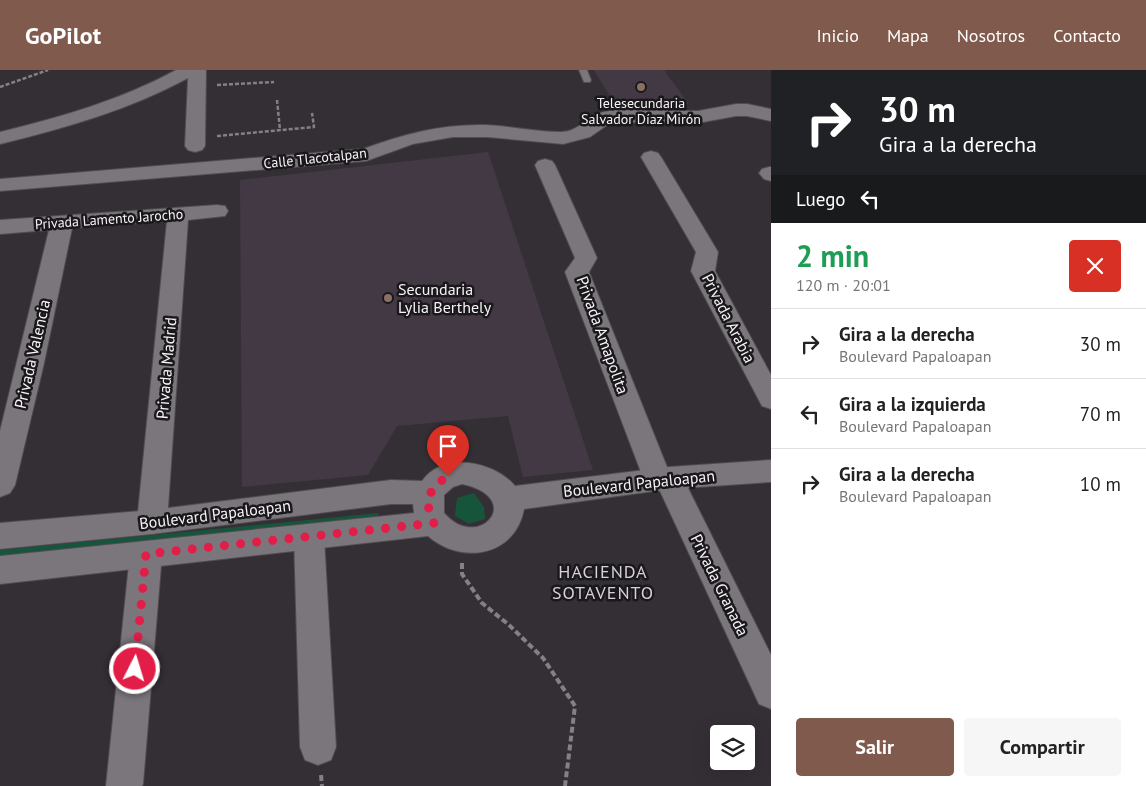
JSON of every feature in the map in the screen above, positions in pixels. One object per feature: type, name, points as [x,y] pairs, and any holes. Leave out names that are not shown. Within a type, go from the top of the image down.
[{"type":"street","points":[[0,138],[49,126],[194,75],[195,142]]},
{"type":"street","name":"Calle Tlacotalpan","points":[[0,186],[366,155],[408,139],[453,131],[487,131],[562,138],[583,133],[604,118],[617,116],[698,117],[736,110],[747,110],[771,115]]},
{"type":"street","name":"Privada Arabia","points":[[651,158],[707,252],[702,271],[771,399]]},
{"type":"street","name":"Privada Amapolita","points":[[545,165],[586,258],[577,272],[663,479]]},
{"type":"street","name":"Privada Lamento Jarocho","points":[[0,227],[218,211]]},
{"type":"street","name":"Privada Madrid","points":[[152,522],[178,214]]},
{"type":"street","name":"Privada Valencia","points":[[0,485],[31,363],[62,222]]},
{"type":"street","name":"Boulevard Papaloapan","points":[[508,499],[663,479],[771,471]]},
{"type":"street","points":[[462,473],[477,474],[490,479],[501,488],[508,499],[510,510],[507,521],[500,530],[489,537],[476,540],[462,540],[446,533],[434,523],[429,513],[430,493],[437,483],[448,476],[462,473]]},
{"type":"street","name":"Privada Granada","points":[[663,479],[771,692]]},
{"type":"street","name":"Boulevard Papaloapan","points":[[0,536],[152,522],[391,492],[430,493]]},
{"type":"street","name":"Boulevard Papaloapan","points":[[0,570],[434,523]]},
{"type":"street","points":[[309,537],[318,747]]},
{"type":"street","points":[[124,784],[146,554]]},
{"type":"lane","points":[[582,70],[587,80]]},
{"type":"path","points":[[0,87],[48,70]]},
{"type":"path","points":[[194,75],[274,82]]},
{"type":"path","points":[[277,100],[280,130]]},
{"type":"path","points":[[195,142],[314,127],[312,113]]},
{"type":"path","points":[[462,540],[462,574],[482,603],[510,625],[543,658],[575,706],[565,786]]},
{"type":"shaded area","name":"Telesecundaria Salvador Díaz Mirón","points":[[594,70],[664,70],[689,104],[619,111]]},
{"type":"shaded area","name":"Secundaria Lylia Berthely","points":[[488,152],[593,470],[523,477],[508,416],[397,426],[368,475],[242,487],[240,180]]},
{"type":"green space","points":[[474,493],[484,507],[485,519],[469,524],[455,516],[457,498]]},
{"type":"green space","points":[[378,513],[378,520],[0,560],[0,550]]},
{"type":"place","name":"Telesecundaria Salvador Díaz Mirón","points":[[641,87]]},
{"type":"place","name":"Secundaria Lylia Berthely","points":[[388,298]]},
{"type":"district","name":"HACIENDA SOTAVENTO","points":[[603,582]]},
{"type":"route","points":[[135,669],[146,554],[434,523],[429,513],[430,493],[437,483],[448,476]]}]
